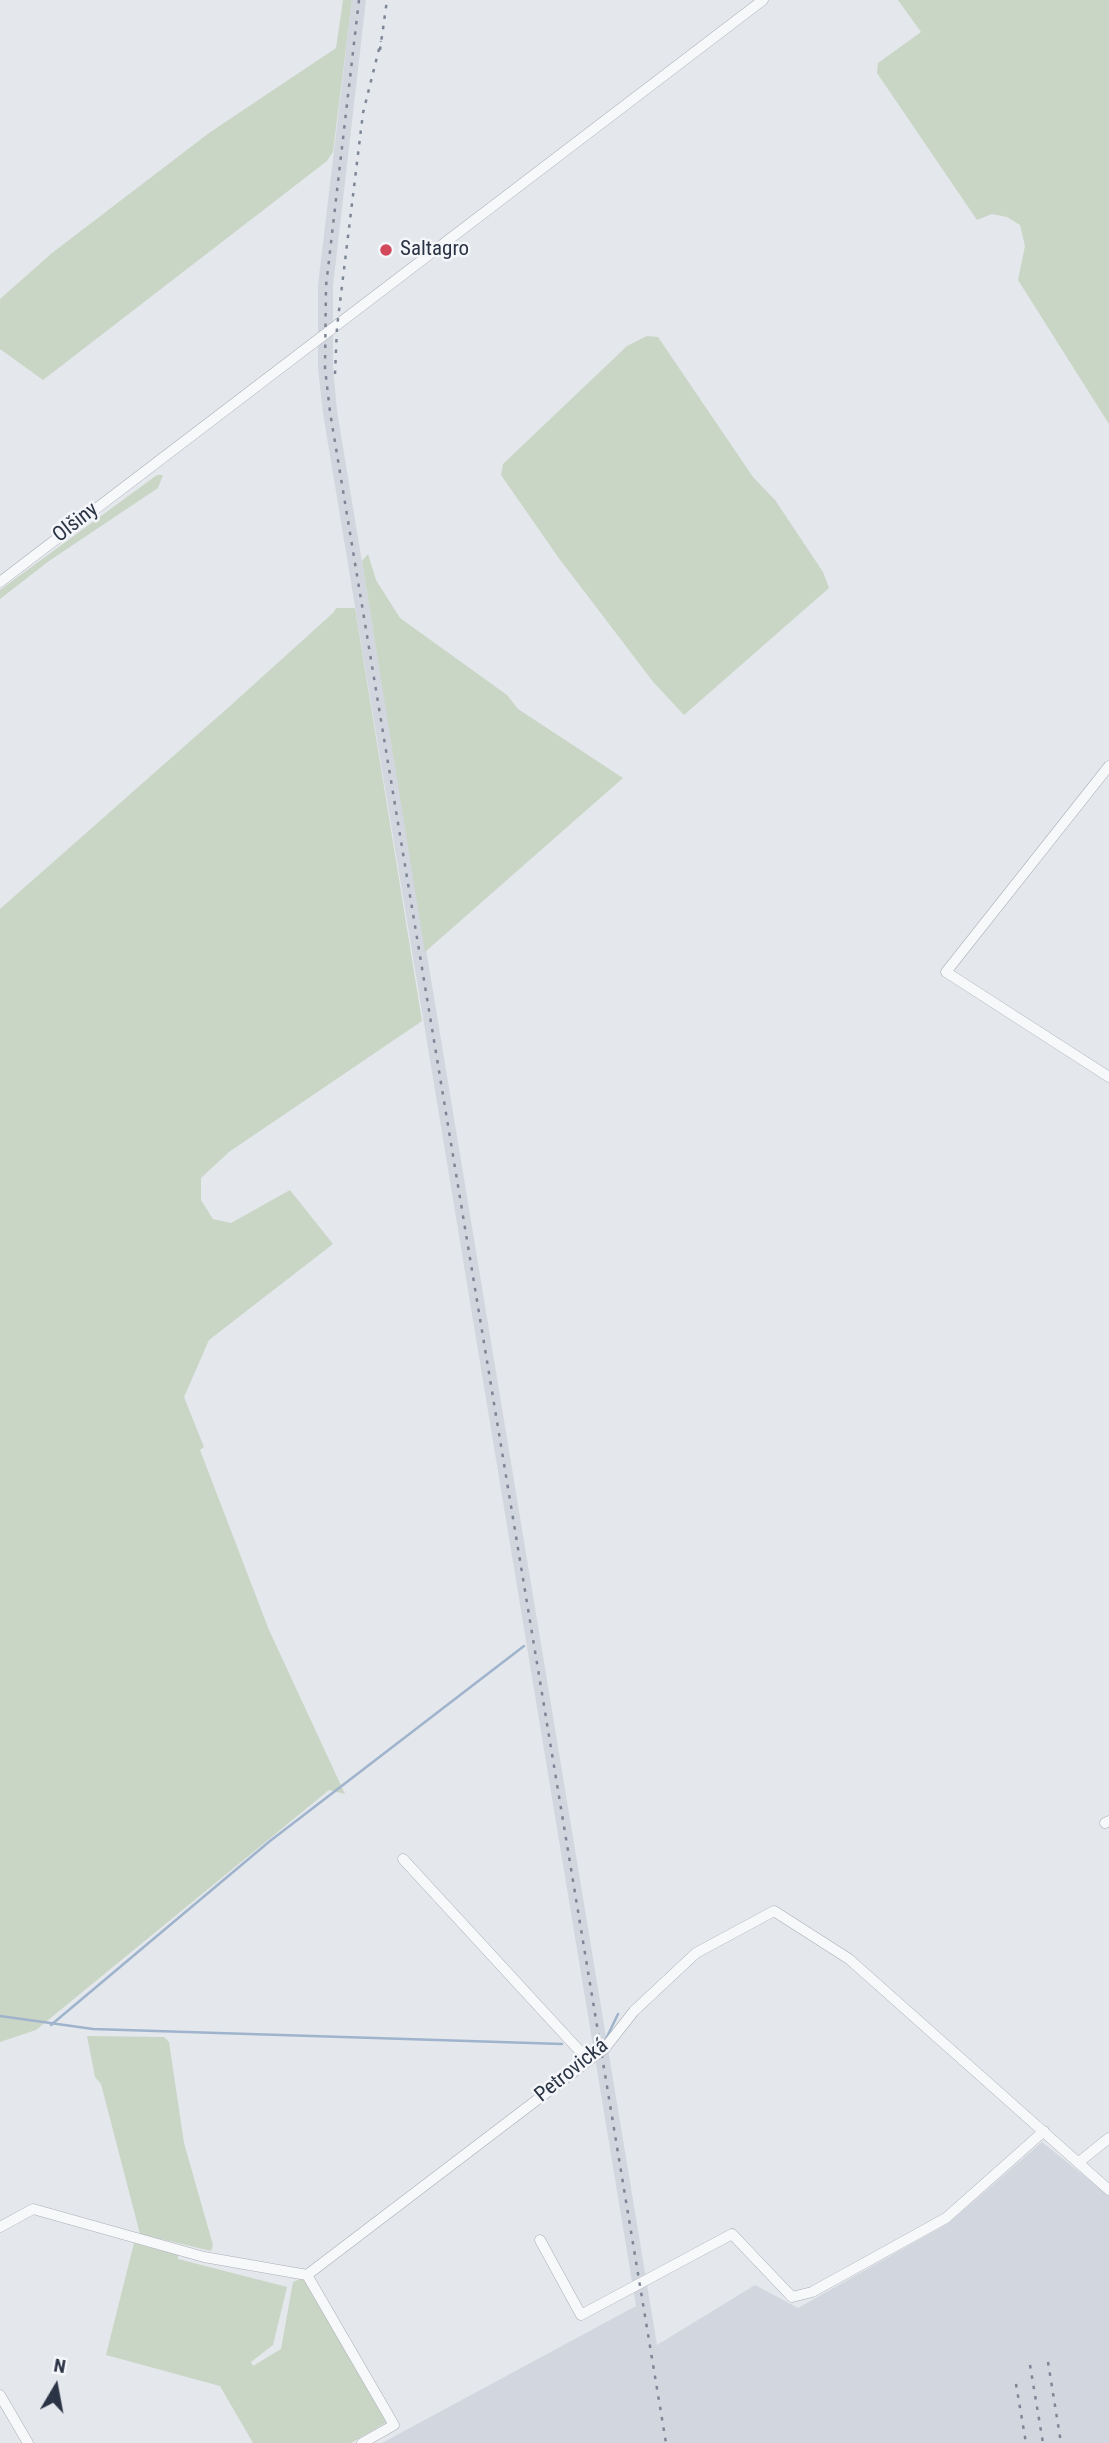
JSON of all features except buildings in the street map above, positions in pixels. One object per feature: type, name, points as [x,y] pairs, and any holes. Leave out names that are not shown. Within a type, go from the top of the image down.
[{"type":"street","name":"Olšiny","points":[[0,582],[763,0]]},
{"type":"street","points":[[1109,766],[947,972],[1109,1077]]},
{"type":"street","points":[[403,1859],[588,2060]]},
{"type":"street","name":"Petrovická","points":[[307,2275],[605,2048],[634,2011],[696,1953],[774,1911],[849,1959],[1109,2190]]},
{"type":"street","points":[[540,2240],[581,2315],[732,2234],[792,2297],[812,2292],[946,2218],[1044,2131]]},
{"type":"street","points":[[1079,2162],[1109,2138]]},
{"type":"street","points":[[0,2227],[33,2210],[204,2257],[307,2275],[394,2425],[362,2443]]},
{"type":"street","points":[[0,2395],[28,2443]]},
{"type":"shaded area","points":[[352,0],[366,0],[333,286],[333,367],[337,411],[657,2345],[755,2285],[798,2308],[949,2223],[1042,2142],[1109,2196],[1109,2443],[382,2443],[636,2306],[323,413],[318,368],[318,285]]},
{"type":"green space","points":[[343,0],[352,0],[333,152],[327,161],[43,380],[0,349],[0,299],[52,253],[209,133],[336,48]]},
{"type":"green space","points":[[898,0],[1109,0],[1109,424],[1018,280],[1025,246],[1020,225],[1007,217],[992,214],[977,220],[877,73],[878,63],[921,32]]},
{"type":"green space","points":[[647,336],[658,337],[753,477],[775,500],[823,572],[829,588],[684,715],[654,683],[558,557],[501,475],[503,464],[627,346]]},
{"type":"green space","points":[[157,475],[163,475],[158,488],[49,561],[0,599],[0,590]]},
{"type":"green space","points":[[368,554],[376,580],[400,618],[507,695],[518,709],[623,778],[425,952],[362,561]]},
{"type":"green space","points":[[336,608],[355,608],[422,1021],[229,1152],[201,1178],[201,1200],[213,1219],[231,1223],[290,1190],[333,1244],[209,1340],[184,1397],[204,1447],[200,1450],[269,1630],[345,1794],[329,1790],[36,2030],[0,2042],[0,909],[230,706]]},
{"type":"green space","points":[[87,2036],[164,2037],[169,2042],[184,2143],[213,2245],[211,2251],[140,2234],[101,2084],[95,2077]]},
{"type":"green space","points":[[134,2243],[178,2255],[178,2259],[287,2287],[273,2345],[251,2362],[253,2366],[281,2349],[293,2282],[305,2277],[387,2422],[351,2443],[253,2443],[220,2386],[106,2355]]},
{"type":"waterway","points":[[51,2025],[270,1841],[524,1646]]},
{"type":"waterway","points":[[606,2039],[618,2014]]},
{"type":"waterway","points":[[0,2016],[93,2029],[562,2044]]},
{"type":"railway","points":[[359,0],[326,286],[325,368],[330,412],[666,2443]]},
{"type":"railway","points":[[380,50],[387,0]]},
{"type":"railway","points":[[335,374],[337,327],[363,113],[381,41]]},
{"type":"railway","points":[[1048,2362],[1061,2443]]},
{"type":"railway","points":[[1030,2365],[1043,2443]]},
{"type":"railway","points":[[1016,2384],[1026,2443]]},
{"type":"place","name":"Saltagro","points":[[386,250]]}]
